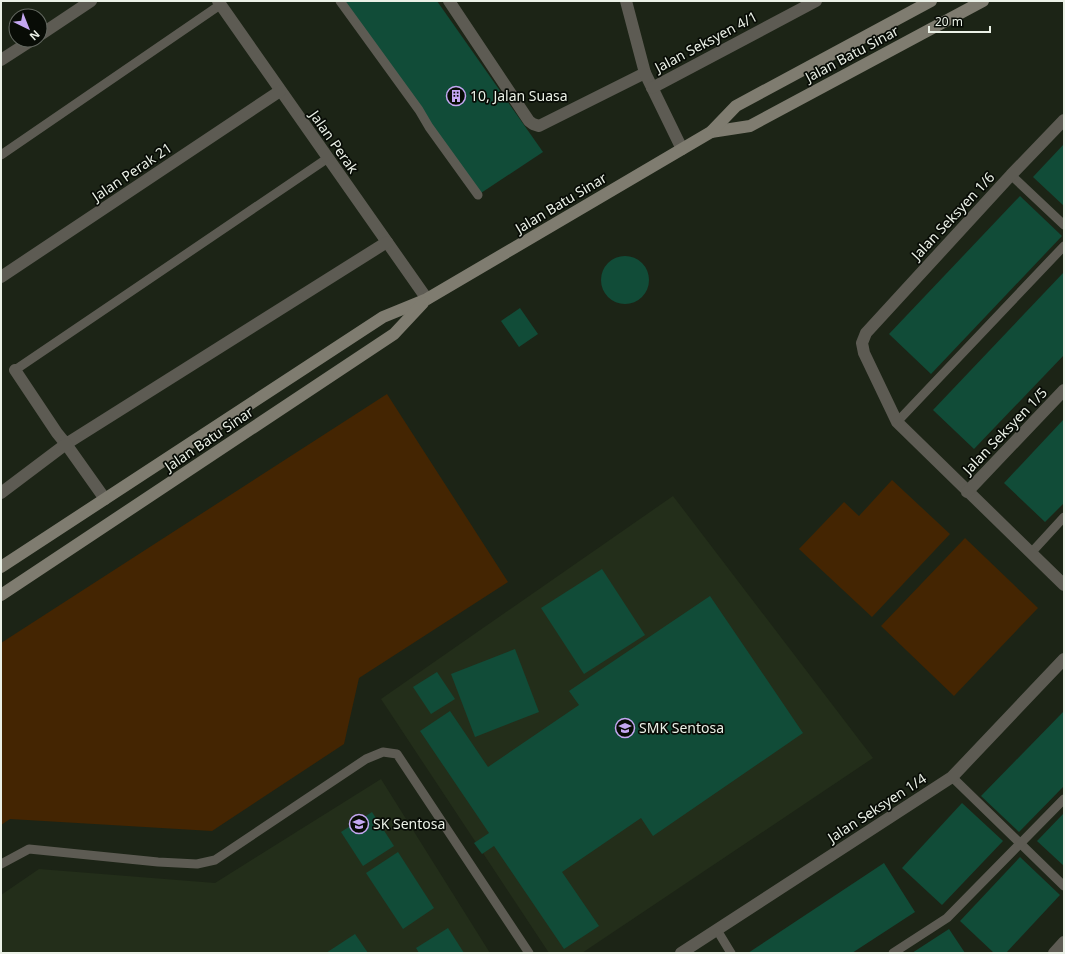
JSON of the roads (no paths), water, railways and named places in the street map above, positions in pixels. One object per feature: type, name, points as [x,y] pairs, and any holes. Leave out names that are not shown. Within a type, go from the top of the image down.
[{"type":"street","points":[[48,29],[91,1]]},
{"type":"street","points":[[449,1],[528,121],[533,124],[539,126],[645,73]]},
{"type":"street","points":[[626,1],[645,73],[682,149]]},
{"type":"street","name":"Jalan Seksyen 4/1","points":[[652,88],[816,1]]},
{"type":"street","name":"Jalan Batu Sinar","points":[[1,567],[383,317],[427,299],[711,132],[736,106],[932,1]]},
{"type":"street","name":"Jalan Batu Sinar","points":[[711,132],[750,126],[983,1]]},
{"type":"street","name":"Jalan Perak","points":[[219,3],[427,299]]},
{"type":"street","points":[[1,60],[20,48]]},
{"type":"street","name":"Jalan Perak 21","points":[[1,277],[280,91]]},
{"type":"street","name":"Jalan Seksyen 1/6","points":[[897,422],[864,353],[862,343],[866,333],[1011,175],[1064,120]]},
{"type":"street","points":[[1,493],[66,444],[387,242]]},
{"type":"street","name":"Jalan Batu Sinar","points":[[1,595],[394,334],[427,299]]},
{"type":"street","points":[[14,370],[105,499]]},
{"type":"street","name":"Jalan Seksyen 1/5","points":[[967,492],[1064,390]]},
{"type":"street","points":[[897,422],[1064,585]]},
{"type":"street","name":"Jalan Seksyen 1/4","points":[[682,953],[952,777],[1064,659]]},
{"type":"street","points":[[1054,953],[1064,942]]},
{"type":"lane","points":[[340,1],[478,195]]},
{"type":"lane","points":[[1,155],[219,3]]},
{"type":"lane","points":[[14,370],[328,158]]},
{"type":"lane","points":[[1011,175],[1064,225]]},
{"type":"lane","points":[[897,422],[1064,246]]},
{"type":"lane","points":[[1030,552],[1064,517]]},
{"type":"lane","points":[[1,864],[29,849],[197,864],[215,860],[366,759],[383,752],[397,754],[529,953]]},
{"type":"lane","points":[[952,777],[1064,886]]},
{"type":"lane","points":[[893,953],[948,918],[1064,799]]},
{"type":"lane","points":[[717,930],[731,953]]},
{"type":"place","name":"10, Jalan Suasa","points":[[456,96]]},
{"type":"place","name":"SMK Sentosa","points":[[625,728]]},
{"type":"place","name":"SK Sentosa","points":[[359,824]]}]
